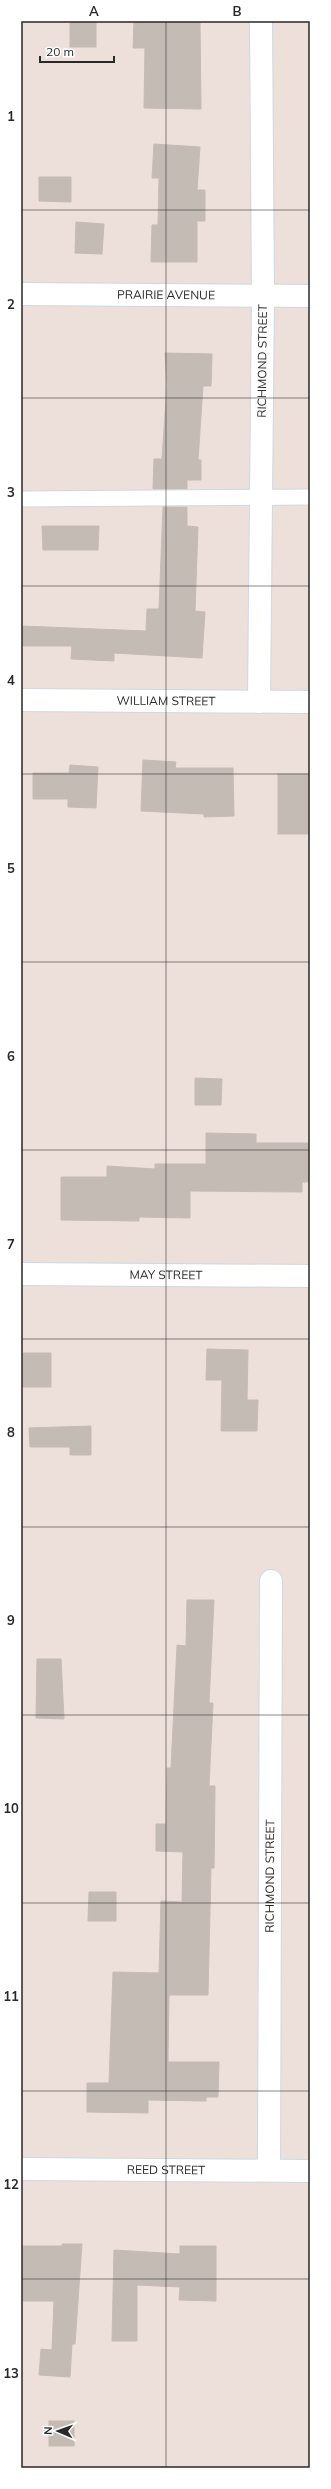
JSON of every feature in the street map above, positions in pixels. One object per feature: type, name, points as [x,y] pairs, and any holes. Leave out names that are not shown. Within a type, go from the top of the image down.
[{"type":"street","name":"RICHMOND STREET","points":[[260,702],[263,296],[261,21]]},
{"type":"street","name":"PRAIRIE AVENUE","points":[[21,294],[310,296]]},
{"type":"street","name":"WILLIAM STREET","points":[[21,700],[310,702]]},
{"type":"street","name":"MAY STREET","points":[[21,1274],[310,1276]]},
{"type":"street","name":"RICHMOND STREET","points":[[269,2170],[271,1582]]},
{"type":"street","name":"REED STREET","points":[[21,2169],[310,2171]]},
{"type":"lane","points":[[21,499],[261,496],[310,497]]},
{"type":"building","points":[[134,21],[200,21],[201,109],[144,108],[145,48],[133,48]]},
{"type":"building","points":[[70,22],[96,22],[96,47],[70,47]]},
{"type":"building","points":[[154,144],[200,147],[197,190],[205,190],[205,221],[197,221],[197,262],[151,262],[152,225],[158,225],[159,178],[152,178]]},
{"type":"building","points":[[39,177],[71,177],[71,202],[39,201]]},
{"type":"building","points":[[76,222],[104,224],[102,254],[75,253]]},
{"type":"building","points":[[165,353],[212,354],[211,386],[203,386],[198,460],[201,460],[201,480],[187,480],[187,489],[153,489],[154,459],[162,459],[167,385]]},
{"type":"building","points":[[163,507],[187,507],[187,526],[198,527],[195,611],[205,612],[202,658],[114,653],[114,661],[71,659],[72,646],[21,646],[21,626],[146,631],[147,609],[159,609]]},
{"type":"building","points":[[42,526],[99,526],[98,550],[43,550]]},
{"type":"building","points":[[143,760],[176,762],[175,768],[233,768],[234,816],[204,817],[204,814],[141,811]]},
{"type":"building","points":[[70,765],[98,767],[96,808],[68,807],[68,799],[33,799],[33,773],[69,773]]},
{"type":"building","points":[[278,774],[310,774],[310,834],[278,834]]},
{"type":"building","points":[[195,1078],[222,1079],[221,1105],[195,1105]]},
{"type":"building","points":[[206,1133],[256,1134],[256,1143],[310,1143],[310,1182],[302,1182],[302,1192],[190,1191],[190,1218],[139,1217],[139,1221],[61,1220],[61,1177],[107,1177],[107,1166],[155,1169],[155,1164],[206,1164]]},
{"type":"building","points":[[207,1349],[248,1350],[247,1400],[258,1400],[257,1431],[221,1431],[222,1380],[206,1380]]},
{"type":"building","points":[[21,1353],[51,1353],[51,1387],[21,1387]]},
{"type":"building","points":[[91,1426],[91,1455],[70,1455],[70,1447],[30,1447],[29,1428]]},
{"type":"building","points":[[187,1600],[214,1600],[209,1703],[213,1703],[209,1786],[215,1786],[214,1868],[211,1868],[208,1995],[169,1995],[168,2062],[219,2062],[218,2097],[206,2097],[206,2101],[148,2100],[148,2113],[87,2112],[87,2083],[109,2083],[113,1972],[159,1973],[161,1901],[182,1902],[183,1852],[156,1851],[156,1824],[166,1824],[167,1768],[171,1768],[177,1645],[186,1646]]},
{"type":"building","points":[[37,1659],[61,1659],[64,1719],[36,1718]]},
{"type":"building","points":[[89,1892],[116,1892],[116,1921],[88,1921]]},
{"type":"building","points":[[62,2244],[82,2244],[75,2344],[72,2344],[70,2377],[39,2375],[41,2349],[52,2350],[54,2301],[21,2301],[21,2246],[62,2246]]},
{"type":"building","points":[[180,2246],[216,2246],[216,2301],[179,2300],[180,2287],[137,2285],[137,2341],[112,2341],[114,2250],[180,2254]]},
{"type":"building","points":[[49,2421],[74,2421],[74,2446],[49,2446]]}]
